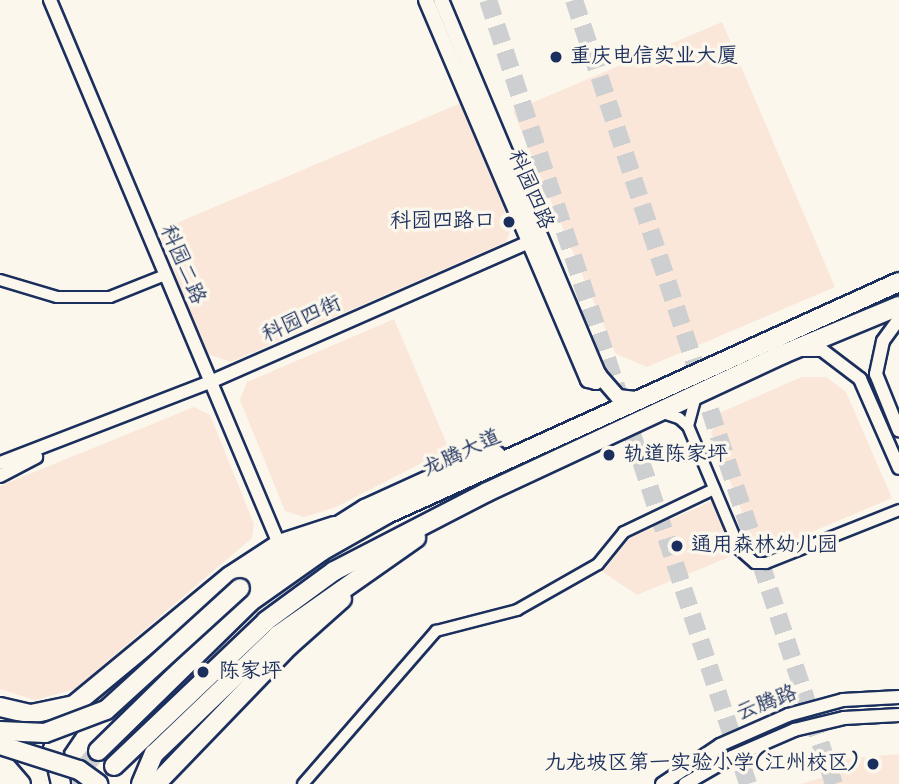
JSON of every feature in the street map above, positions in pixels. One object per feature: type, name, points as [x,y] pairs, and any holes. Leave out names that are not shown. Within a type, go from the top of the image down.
[{"type":"highway","name":"龙腾大道","points":[[98,751],[152,694],[260,594],[387,514],[899,282]]},
{"type":"highway","points":[[114,766],[265,621],[334,571],[487,492],[657,412],[783,354],[899,306]]},
{"type":"highway","points":[[61,784],[53,760],[59,734],[125,667],[230,576],[279,544],[334,526],[466,463],[546,440]]},
{"type":"highway","points":[[141,784],[155,754],[278,635],[313,607],[487,492]]},
{"type":"highway","points":[[0,731],[45,733],[106,710],[240,588],[334,526]]},
{"type":"highway","points":[[156,784],[289,646],[385,558]]},
{"type":"highway","points":[[0,707],[31,714],[62,710],[125,667]]},
{"type":"highway","points":[[0,745],[79,771],[99,784]]},
{"type":"highway","points":[[0,760],[21,784]]},
{"type":"main road","name":"科园四路","points":[[426,0],[536,239]]},
{"type":"main road","name":"科园四路","points":[[441,0],[536,239],[588,380],[596,383],[599,375],[618,397],[640,399]]},
{"type":"street","name":"科园二路","points":[[50,0],[279,544]]},
{"type":"street","name":"科园四街","points":[[0,463],[76,436],[210,382],[536,239]]},
{"type":"street","points":[[0,280],[57,297],[110,297],[165,275]]},
{"type":"street","points":[[899,319],[883,341],[876,374],[899,431]]},
{"type":"street","points":[[783,354],[822,350],[852,370],[868,394],[899,468]]},
{"type":"street","points":[[688,426],[697,394]]},
{"type":"street","points":[[657,412],[679,418],[688,426],[740,550],[755,563],[766,563],[899,510]]},
{"type":"street","name":"科园四街","points":[[0,476],[76,436]]},
{"type":"street","points":[[303,784],[436,631],[517,610],[598,564],[624,532],[714,489]]},
{"type":"street","name":"云腾路","points":[[662,784],[720,745],[788,715],[843,700],[899,697]]},
{"type":"street","name":"云腾路","points":[[685,784],[763,741],[794,730],[844,718],[899,715]]},
{"type":"shaded area","points":[[722,22],[835,287],[647,367],[616,354],[513,111]]},
{"type":"shaded area","points":[[461,103],[512,226],[506,242],[231,362],[207,354],[158,231]]},
{"type":"shaded area","points":[[394,319],[449,449],[336,507],[304,517],[285,511],[240,400],[247,382]]},
{"type":"shaded area","points":[[802,377],[826,377],[846,392],[892,498],[769,550],[754,542],[711,433],[719,413]]},
{"type":"shaded area","points":[[194,407],[210,415],[254,524],[252,538],[75,689],[35,700],[0,689],[0,486]]},
{"type":"shaded area","name":"通用森林幼儿园","points":[[712,501],[734,555],[637,595],[603,572],[629,538]]},
{"type":"shaded area","name":"九龙坡区第一实验小学(江州校区)","points":[[899,754],[899,784],[801,784],[847,770],[845,759]]},
{"type":"tunnel","points":[[488,0],[748,784]]},
{"type":"tunnel","points":[[574,0],[834,784]]},
{"type":"tunnel","points":[[70,784],[98,751]]},
{"type":"place","name":"重庆电信实业大厦","points":[[556,57]]},
{"type":"place","name":"科园四路口","points":[[509,222]]},
{"type":"place","name":"轨道陈家坪","points":[[609,455]]},
{"type":"place","name":"通用森林幼儿园","points":[[677,546]]},
{"type":"place","name":"陈家坪","points":[[203,672]]},
{"type":"place","name":"九龙坡区第一实验小学(江州校区)","points":[[873,764]]}]
